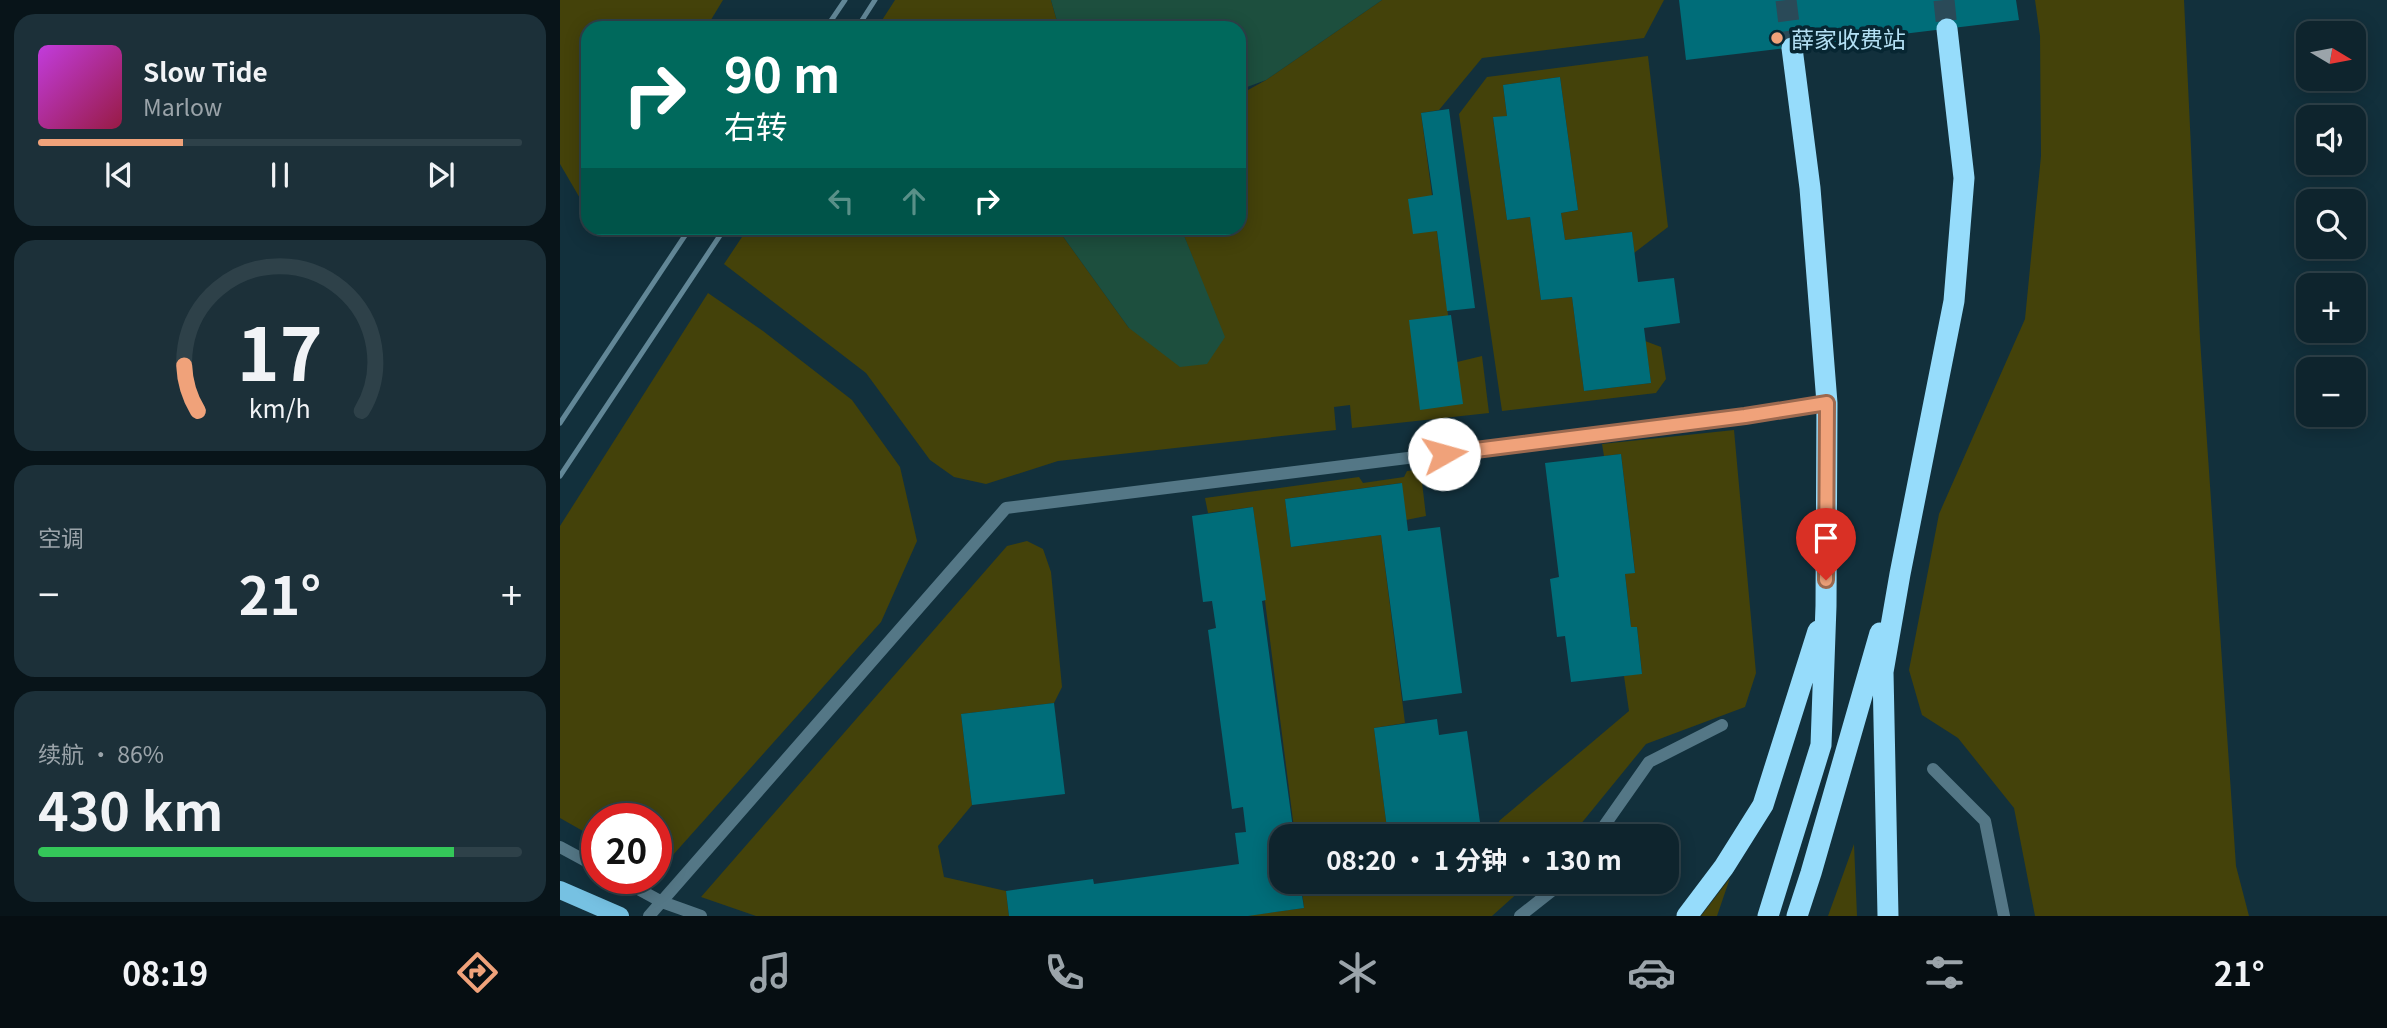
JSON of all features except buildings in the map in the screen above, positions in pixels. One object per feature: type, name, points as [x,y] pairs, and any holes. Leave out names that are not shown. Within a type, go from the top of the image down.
[{"type":"highway","points":[[1888,916],[1883,672],[1954,301],[1964,178],[1947,29]]},
{"type":"highway","points":[[1768,916],[1821,745],[1826,606],[1827,403],[1810,188],[1792,48]]},
{"type":"highway","points":[[1797,916],[1870,663],[1900,574]]},
{"type":"highway","points":[[1687,916],[1724,867],[1763,805],[1826,606]]},
{"type":"main road","points":[[560,890],[620,916]]},
{"type":"lane","points":[[649,916],[1006,508],[1731,418],[1827,403]]},
{"type":"lane","points":[[1605,824],[1649,762],[1722,725]]},
{"type":"lane","points":[[1933,769],[1985,821],[2004,916]]},
{"type":"lane","points":[[560,847],[581,858]]},
{"type":"lane","points":[[647,894],[701,916]]},
{"type":"lane","points":[[1520,916],[1548,894]]},
{"type":"shaded area","points":[[560,0],[723,0],[710,21],[581,21],[581,200],[560,164]]},
{"type":"shaded area","points":[[895,0],[1051,0],[1057,21],[882,21]]},
{"type":"shaded area","points":[[1051,0],[1382,0],[1266,80],[1246,87],[1246,21],[1057,21]]},
{"type":"shaded area","points":[[1382,0],[1664,0],[1644,38],[1482,58],[1439,110],[1421,113],[1448,315],[1457,362],[1482,356],[1489,413],[1352,428],[1350,405],[1334,407],[1336,430],[1058,461],[986,484],[954,477],[930,460],[866,373],[724,264],[743,235],[1062,235],[1129,328],[1195,264],[1184,235],[1246,235],[1246,91]]},
{"type":"shaded area","points":[[2035,0],[2184,0],[2200,339],[2236,866],[2249,916],[2035,916],[2014,808],[1958,738],[1922,715],[1909,670],[1939,514],[2025,319],[2041,156],[2040,36]]},
{"type":"shaded area","points":[[1648,56],[1668,227],[1634,253],[1632,232],[1565,240],[1561,213],[1578,210],[1560,77],[1503,85],[1507,116],[1493,118],[1507,220],[1530,217],[1541,300],[1572,297],[1584,391],[1651,383],[1645,341],[1661,347],[1666,379],[1656,393],[1502,411],[1459,114],[1487,77]]},
{"type":"shaded area","points":[[1062,235],[1184,235],[1225,337],[1207,364],[1180,367],[1129,328]]},
{"type":"shaded area","points":[[708,293],[763,331],[852,400],[900,467],[917,541],[881,622],[672,856],[672,803],[581,803],[581,830],[560,818],[560,526]]},
{"type":"shaded area","points":[[1734,430],[1756,673],[1745,707],[1646,744],[1581,824],[1499,824],[1499,821],[1629,711],[1624,676],[1642,673],[1637,627],[1631,627],[1625,574],[1635,572],[1621,454],[1604,456],[1602,444]]},
{"type":"shaded area","points":[[1415,470],[1421,474],[1426,516],[1406,520],[1401,483],[1285,499],[1291,547],[1381,535],[1405,723],[1374,728],[1386,824],[1293,824],[1253,507],[1208,513],[1205,498],[1359,477],[1363,483],[1404,477],[1407,471]]},
{"type":"shaded area","points":[[1027,541],[1043,549],[1051,572],[1062,687],[1054,703],[961,714],[972,805],[938,846],[944,877],[1006,891],[1009,916],[756,916],[701,897],[1007,546]]},
{"type":"shaded area","points":[[1854,844],[1857,916],[1828,916]]},
{"type":"shaded area","points":[[1730,878],[1717,916],[1701,916]]},
{"type":"shaded area","points":[[1302,894],[1517,894],[1492,916],[1245,916],[1304,908]]},
{"type":"tunnel","points":[[1786,0],[1792,48]]},
{"type":"tunnel","points":[[1944,0],[1947,29]]},
{"type":"railway","points":[[831,21],[845,0]]},
{"type":"railway","points":[[862,21],[875,0]]},
{"type":"railway","points":[[560,423],[685,235]]},
{"type":"railway","points":[[560,476],[720,235]]},
{"type":"place","name":"薛家收费站","points":[[1777,38]]},
{"type":"route","points":[[1444,454],[1827,403],[1826,580]]}]
